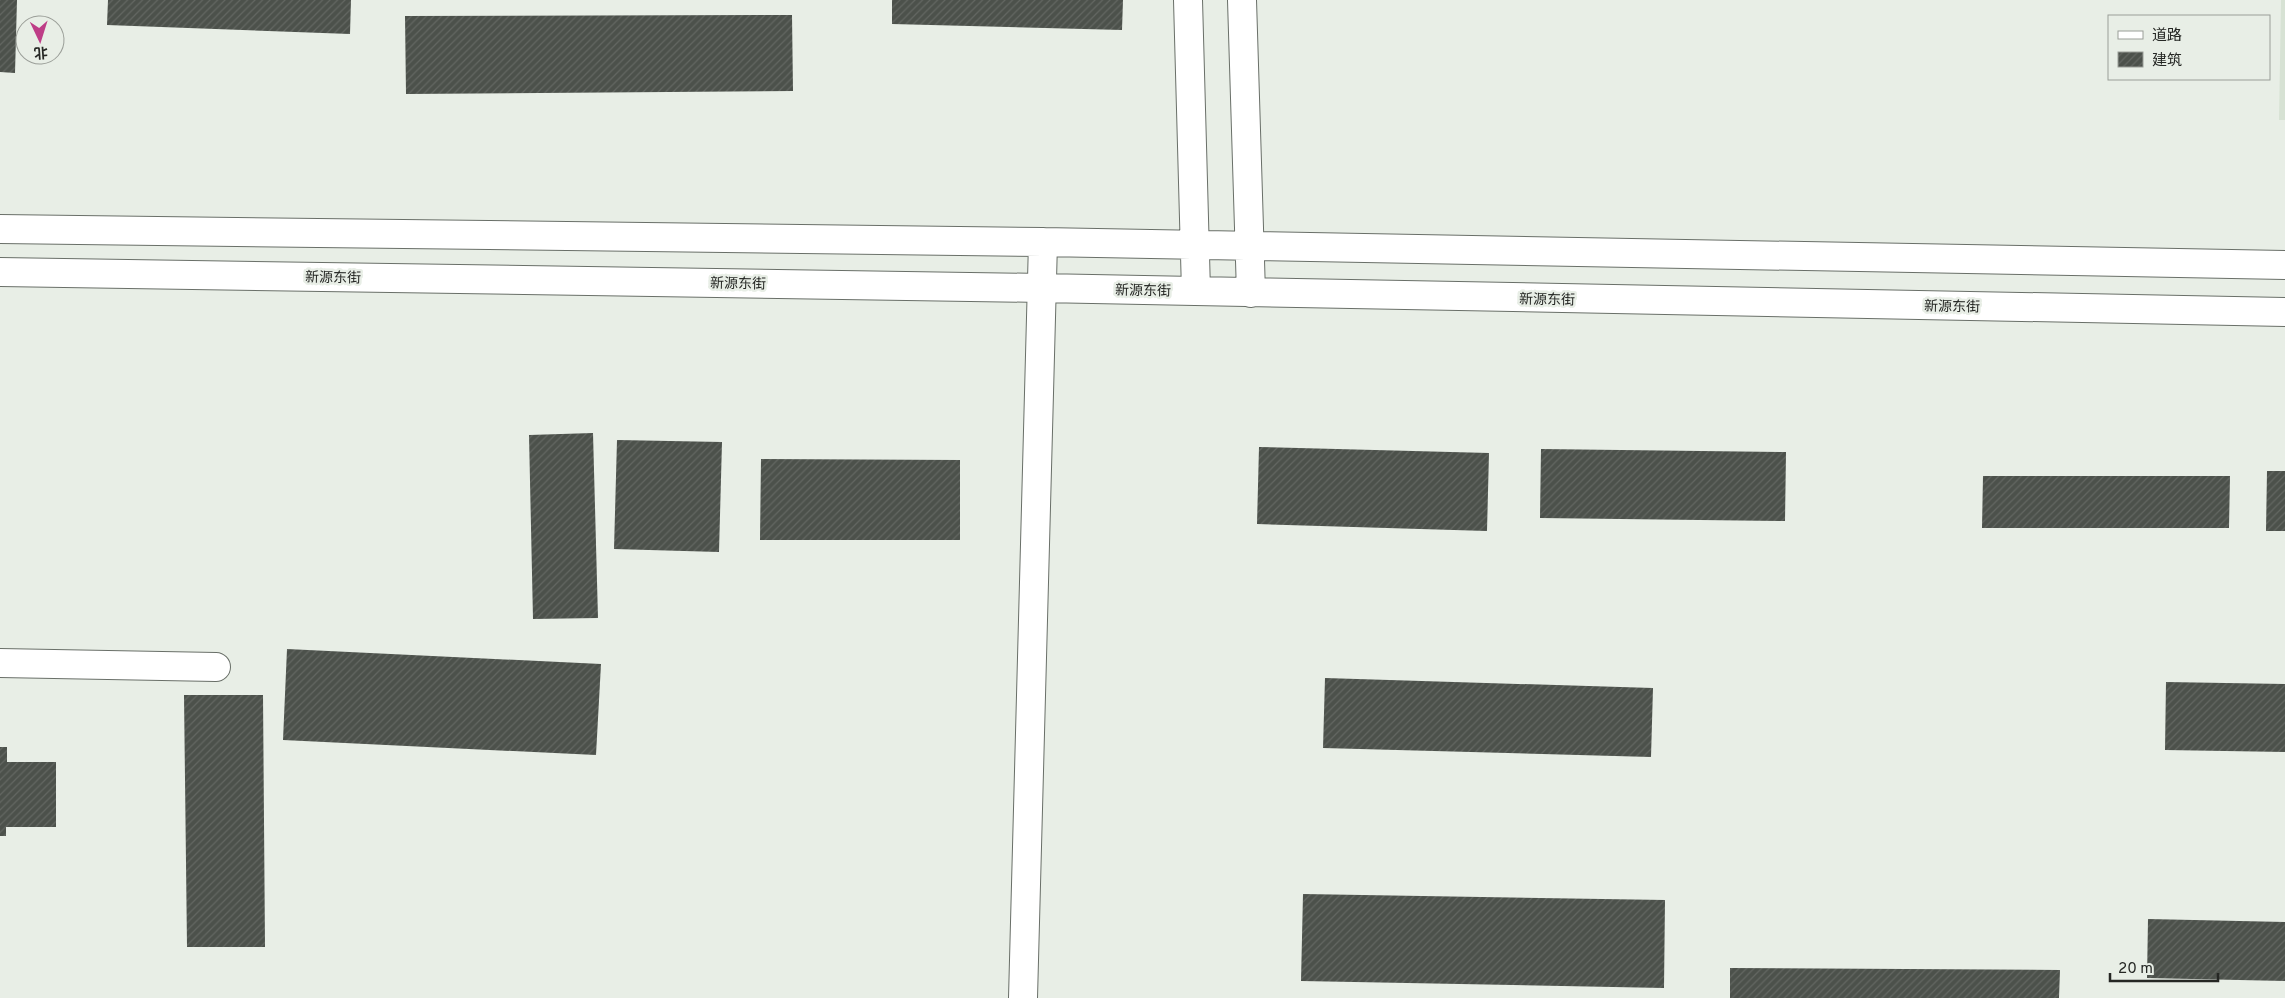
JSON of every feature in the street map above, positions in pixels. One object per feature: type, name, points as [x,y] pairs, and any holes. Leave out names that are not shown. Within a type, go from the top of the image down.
[{"type":"main road","points":[[1188,0],[1196,291]]},
{"type":"main road","points":[[1242,0],[1251,293]]},
{"type":"main road","points":[[0,229],[1043,242],[2285,264]]},
{"type":"main road","points":[[1023,998],[1043,242]]},
{"type":"main road","name":"新源东街","points":[[0,272],[1041,288],[2285,312]]},
{"type":"main road","points":[[0,663],[216,667]]},
{"type":"shaded area","points":[[2281,0],[2285,0],[2285,120],[2279,120]]},
{"type":"building","points":[[0,0],[17,0],[17,15],[15,15],[15,73],[0,72]]},
{"type":"building","points":[[108,0],[351,0],[350,34],[107,25]]},
{"type":"building","points":[[892,0],[1123,0],[1122,30],[892,24]]},
{"type":"building","points":[[792,15],[793,91],[406,94],[405,16]]},
{"type":"building","points":[[593,433],[598,618],[533,619],[529,435]]},
{"type":"building","points":[[617,440],[722,442],[719,552],[614,549]]},
{"type":"building","points":[[1259,447],[1489,453],[1487,531],[1257,524]]},
{"type":"building","points":[[1541,449],[1786,452],[1785,521],[1540,518]]},
{"type":"building","points":[[761,459],[960,460],[960,540],[760,540]]},
{"type":"building","points":[[2267,471],[2285,471],[2285,531],[2266,531]]},
{"type":"building","points":[[1983,476],[2230,476],[2229,528],[1982,528]]},
{"type":"building","points":[[287,649],[601,664],[596,755],[283,740]]},
{"type":"building","points":[[1325,678],[1653,688],[1651,757],[1323,748]]},
{"type":"building","points":[[2166,682],[2285,684],[2285,752],[2165,750]]},
{"type":"building","points":[[184,695],[263,695],[265,947],[187,947]]},
{"type":"building","points":[[0,747],[7,747],[7,762],[56,762],[56,827],[6,827],[6,836],[0,836]]},
{"type":"building","points":[[1303,894],[1665,900],[1664,988],[1301,981]]},
{"type":"building","points":[[2148,919],[2285,922],[2285,981],[2147,978]]},
{"type":"building","points":[[1730,968],[2060,970],[2059,998],[1730,998]]}]
